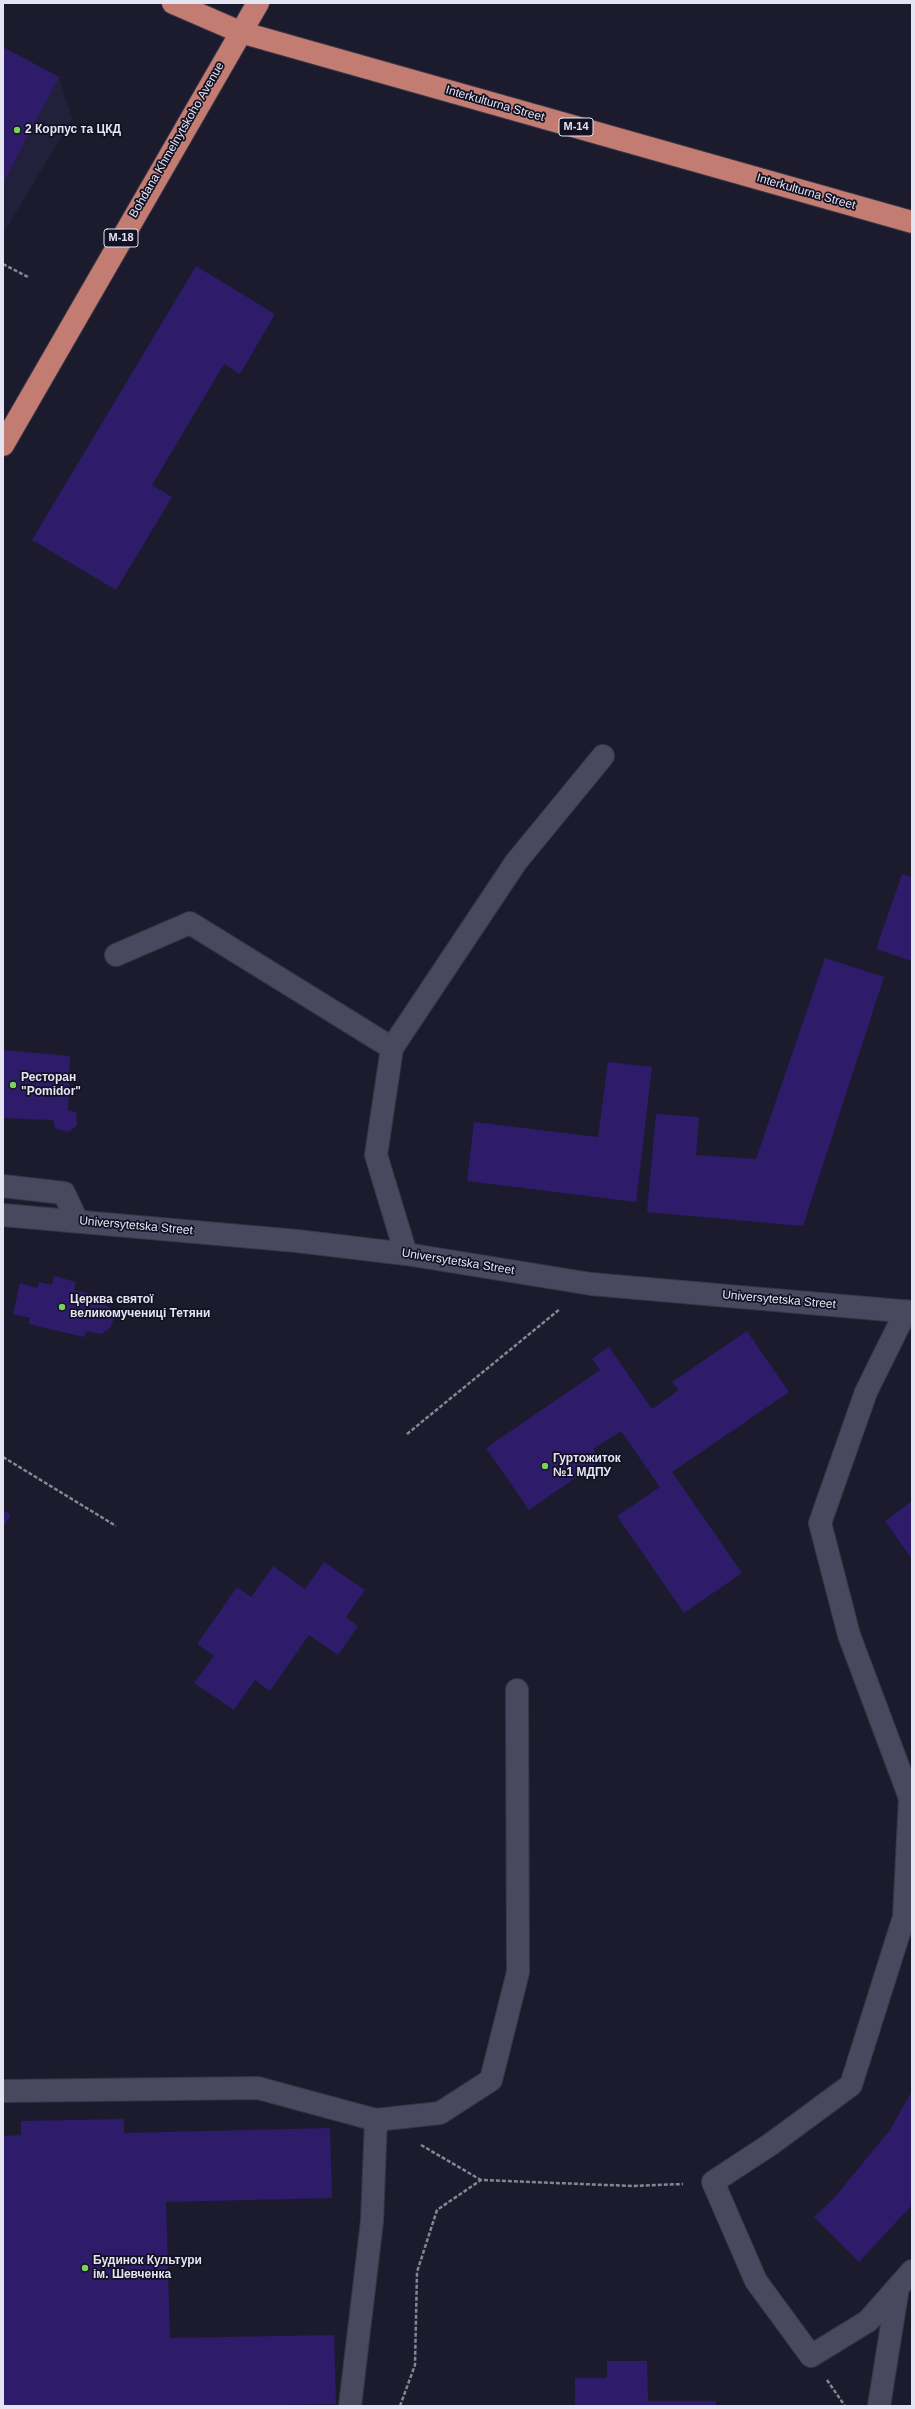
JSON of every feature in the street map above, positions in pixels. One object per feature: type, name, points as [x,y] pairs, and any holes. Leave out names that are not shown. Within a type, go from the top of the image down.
[{"type":"highway","name":"Interkulturna Street","points":[[173,3],[240,32],[912,222]]},
{"type":"highway","name":"Bohdana Khmelnytskoho Avenue","points":[[3,445],[258,3]]},
{"type":"street","points":[[406,1254],[376,1155],[392,1048],[516,862],[603,756]]},
{"type":"street","points":[[116,955],[190,923],[392,1048]]},
{"type":"street","points":[[3,1186],[64,1193],[77,1221]]},
{"type":"street","name":"Universytetska Street","points":[[3,1215],[406,1254],[591,1284],[909,1312]]},
{"type":"street","points":[[909,1312],[912,1332]]},
{"type":"street","points":[[909,1312],[866,1392],[820,1522],[849,1635],[910,1798],[904,1917],[851,2085],[771,2144],[714,2182],[756,2281],[811,2356],[868,2321],[912,2271]]},
{"type":"street","points":[[3,2091],[258,2088],[376,2120],[440,2113],[491,2080],[518,1972],[517,1690]]},
{"type":"street","points":[[350,2406],[372,2221],[376,2120]]},
{"type":"street","points":[[879,2406],[898,2287]]},
{"type":"path","points":[[3,264],[28,277]]},
{"type":"path","points":[[407,1434],[591,1284]]},
{"type":"path","points":[[3,1458],[116,1526]]},
{"type":"path","points":[[415,2142],[481,2180],[632,2186],[714,2182]]},
{"type":"path","points":[[400,2406],[415,2365],[417,2272],[437,2210],[481,2180]]},
{"type":"shaded area","points":[[3,47],[59,77],[72,119],[3,234]]},
{"type":"building","name":"2 Корпус та ЦКД","points":[[3,47],[59,77],[3,183]]},
{"type":"building","points":[[196,266],[275,314],[240,374],[224,364],[152,485],[172,497],[116,590],[32,540]]},
{"type":"building","points":[[902,874],[912,877],[912,961],[876,949]]},
{"type":"building","points":[[825,958],[884,977],[803,1226],[647,1212],[656,1114],[699,1117],[696,1155],[756,1159]]},
{"type":"building","points":[[3,1050],[70,1056],[68,1110],[76,1112],[77,1126],[68,1132],[55,1128],[53,1120],[3,1118]]},
{"type":"building","points":[[608,1062],[652,1067],[636,1202],[467,1181],[474,1122],[598,1137]]},
{"type":"building","name":"Церква святої великомучениці Тетяни","points":[[54,1276],[76,1282],[74,1290],[94,1295],[93,1301],[111,1309],[114,1319],[110,1328],[101,1334],[86,1331],[84,1337],[29,1324],[30,1318],[13,1314],[20,1283],[37,1288],[39,1282],[52,1285]]},
{"type":"building","name":"Гуртожиток №1 МДПУ","points":[[747,1331],[789,1392],[672,1472],[742,1573],[684,1613],[617,1516],[660,1487],[621,1431],[593,1449],[600,1461],[529,1510],[486,1448],[600,1370],[592,1359],[609,1347],[652,1409],[679,1390],[672,1382]]},
{"type":"building","points":[[912,1501],[912,1559],[885,1521]]},
{"type":"building","points":[[3,1510],[11,1515],[3,1527]]},
{"type":"building","points":[[324,1562],[365,1590],[346,1617],[358,1626],[338,1655],[309,1635],[270,1691],[255,1680],[234,1710],[194,1683],[214,1656],[197,1644],[237,1587],[251,1597],[273,1566],[305,1589]]},
{"type":"building","points":[[912,2091],[912,2205],[859,2262],[814,2217],[834,2198],[890,2130]]},
{"type":"building","name":"Будинок Культури ім. Шевченка","points":[[124,2119],[124,2133],[330,2128],[332,2198],[166,2202],[170,2338],[334,2335],[336,2404],[237,2406],[3,2406],[3,2136],[21,2135],[21,2121]]},
{"type":"building","points":[[607,2361],[647,2361],[648,2401],[716,2401],[716,2406],[575,2406],[575,2378],[607,2378]]},
{"type":"place","name":"2 Корпус та ЦКД","points":[[17,130]]},
{"type":"place","name":"Ресторан \"Pomidor\"","points":[[13,1085]]},
{"type":"place","name":"Церква святої великомучениці Тетяни","points":[[62,1307]]},
{"type":"place","name":"Гуртожиток №1 МДПУ","points":[[545,1466]]},
{"type":"place","name":"Будинок Культури ім. Шевченка","points":[[85,2268]]}]
